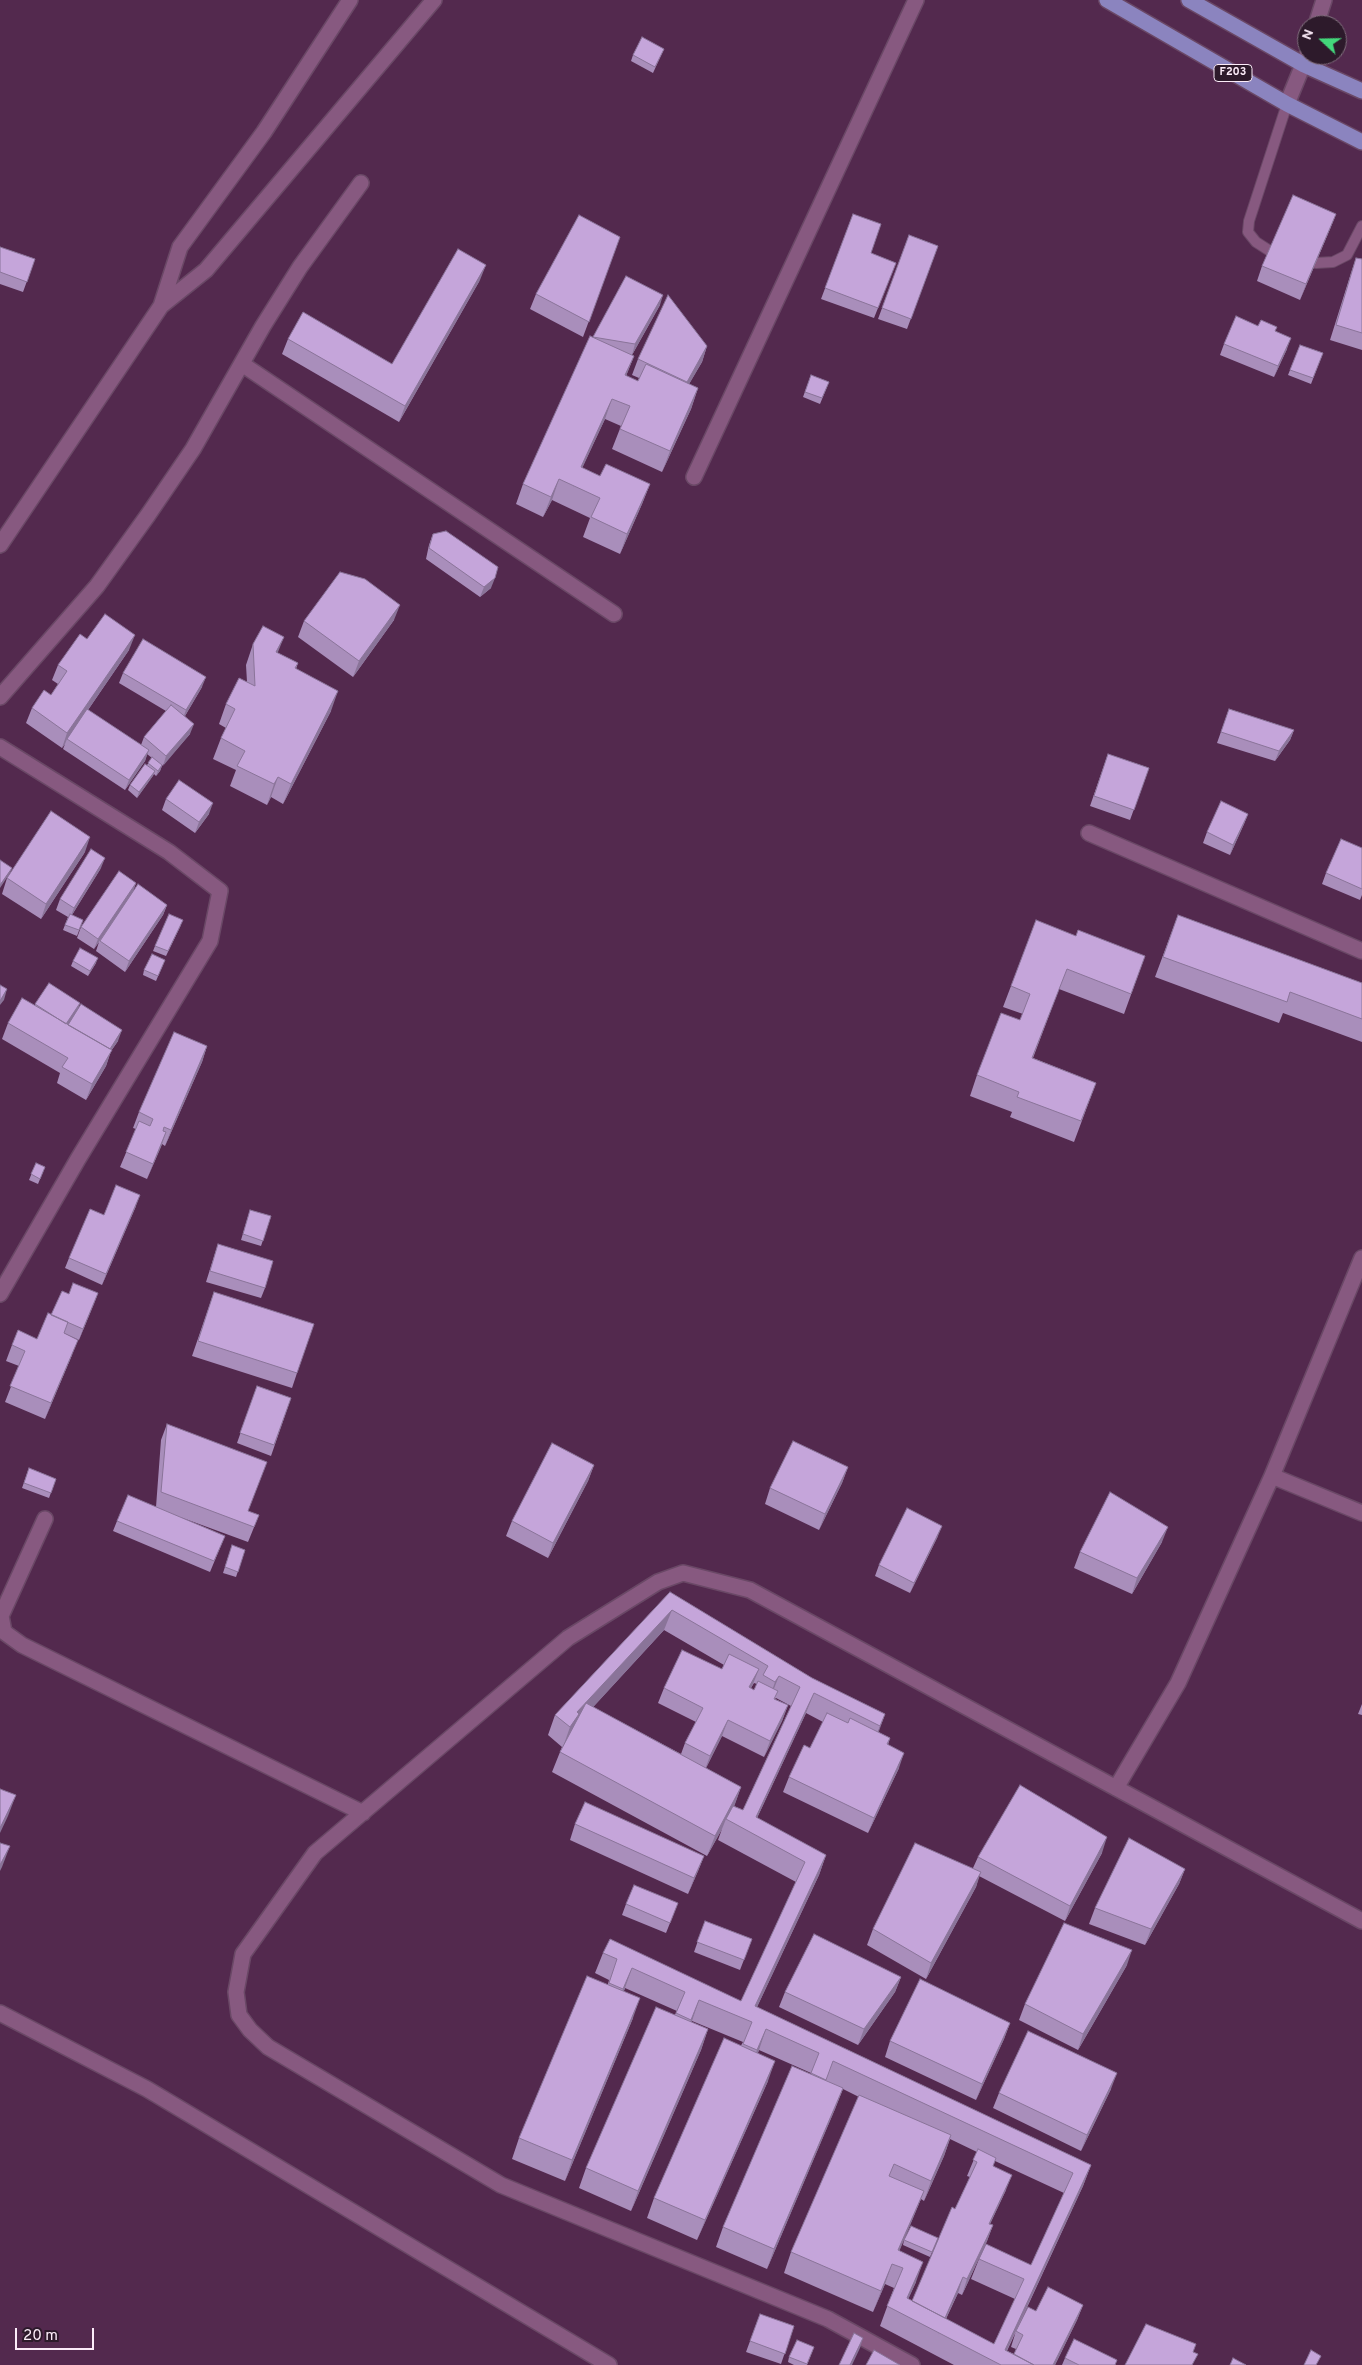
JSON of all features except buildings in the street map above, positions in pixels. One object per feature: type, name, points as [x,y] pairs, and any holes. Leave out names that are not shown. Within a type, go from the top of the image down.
[{"type":"main road","name":"F203","points":[[1107,0],[1287,104],[1362,142]]},
{"type":"main road","points":[[1189,0],[1297,55]]},
{"type":"main road","points":[[1315,65],[1362,91]]},
{"type":"street","points":[[0,545],[161,306],[180,247],[264,132],[350,0]]},
{"type":"street","points":[[161,306],[206,270],[434,0]]},
{"type":"street","points":[[694,477],[916,0]]},
{"type":"street","points":[[1319,15],[1324,0]]},
{"type":"street","points":[[1287,104],[1304,65]]},
{"type":"street","points":[[0,697],[109,570],[193,449],[263,326],[300,267],[361,183]]},
{"type":"street","points":[[242,364],[614,614]]},
{"type":"street","points":[[0,747],[169,852],[220,891],[210,941],[78,1159],[0,1294]]},
{"type":"street","points":[[1089,833],[1362,951]]},
{"type":"street","points":[[1116,1788],[1178,1683],[1272,1476],[1362,1258]]},
{"type":"street","points":[[1272,1476],[1362,1513]]},
{"type":"street","points":[[45,1519],[1,1616],[4,1632],[31,1650],[363,1813]]},
{"type":"street","points":[[912,2365],[828,2319],[501,2185],[268,2047],[250,2030],[239,2015],[236,1992],[243,1954],[315,1853],[568,1638],[658,1582],[683,1573],[750,1590],[1362,1921]]},
{"type":"street","points":[[0,2013],[146,2089],[609,2365]]},
{"type":"lane","points":[[1270,251],[1256,242],[1248,232],[1249,222],[1287,104]]},
{"type":"lane","points":[[1316,263],[1333,262],[1347,256],[1362,226]]}]
